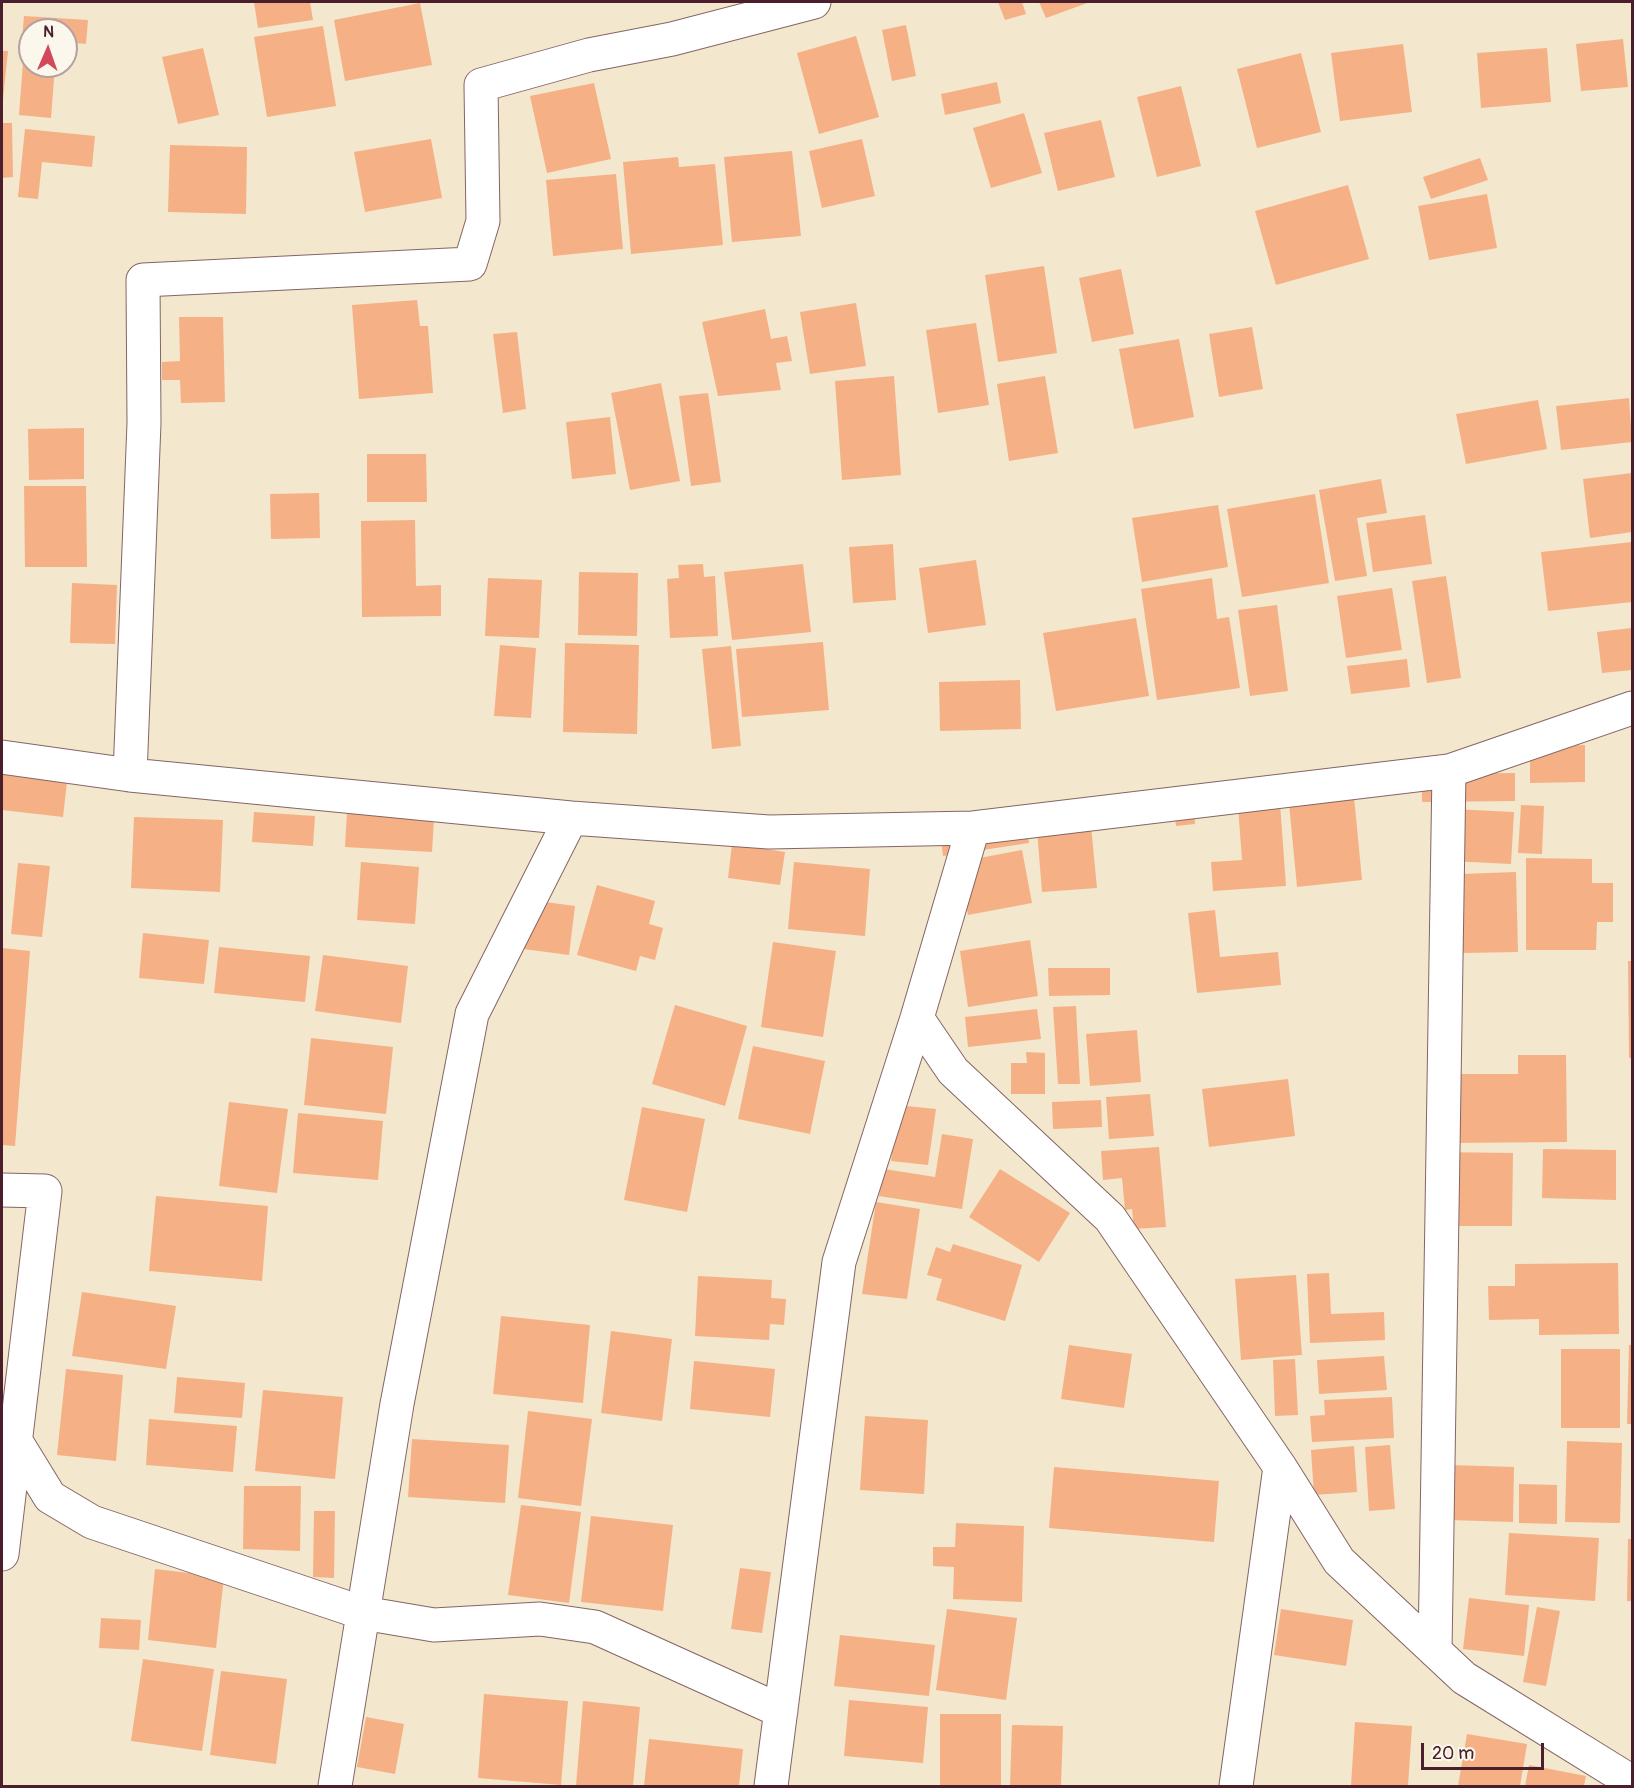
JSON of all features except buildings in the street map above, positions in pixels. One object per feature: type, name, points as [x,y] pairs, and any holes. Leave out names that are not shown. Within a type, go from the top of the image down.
[{"type":"street","points":[[130,775],[144,423],[143,280],[470,264],[483,221],[481,85],[589,55],[672,39],[814,2]]},
{"type":"street","points":[[2,757],[130,775],[572,818],[769,832],[973,828],[1449,771],[1632,708]]},
{"type":"street","points":[[1435,1651],[1449,771]]},
{"type":"street","points":[[335,1786],[397,1404],[472,1014],[572,818]]},
{"type":"street","points":[[771,1786],[839,1262],[917,1018],[973,828]]},
{"type":"street","points":[[917,1018],[953,1071],[1110,1218],[1280,1467],[1339,1561],[1464,1678],[1632,1782]]},
{"type":"street","points":[[2,1190],[45,1191],[2,1554]]},
{"type":"street","points":[[15,1440],[50,1497],[92,1522],[363,1613],[434,1625],[540,1619],[595,1627],[781,1711]]},
{"type":"street","points":[[1236,1786],[1280,1467]]}]
